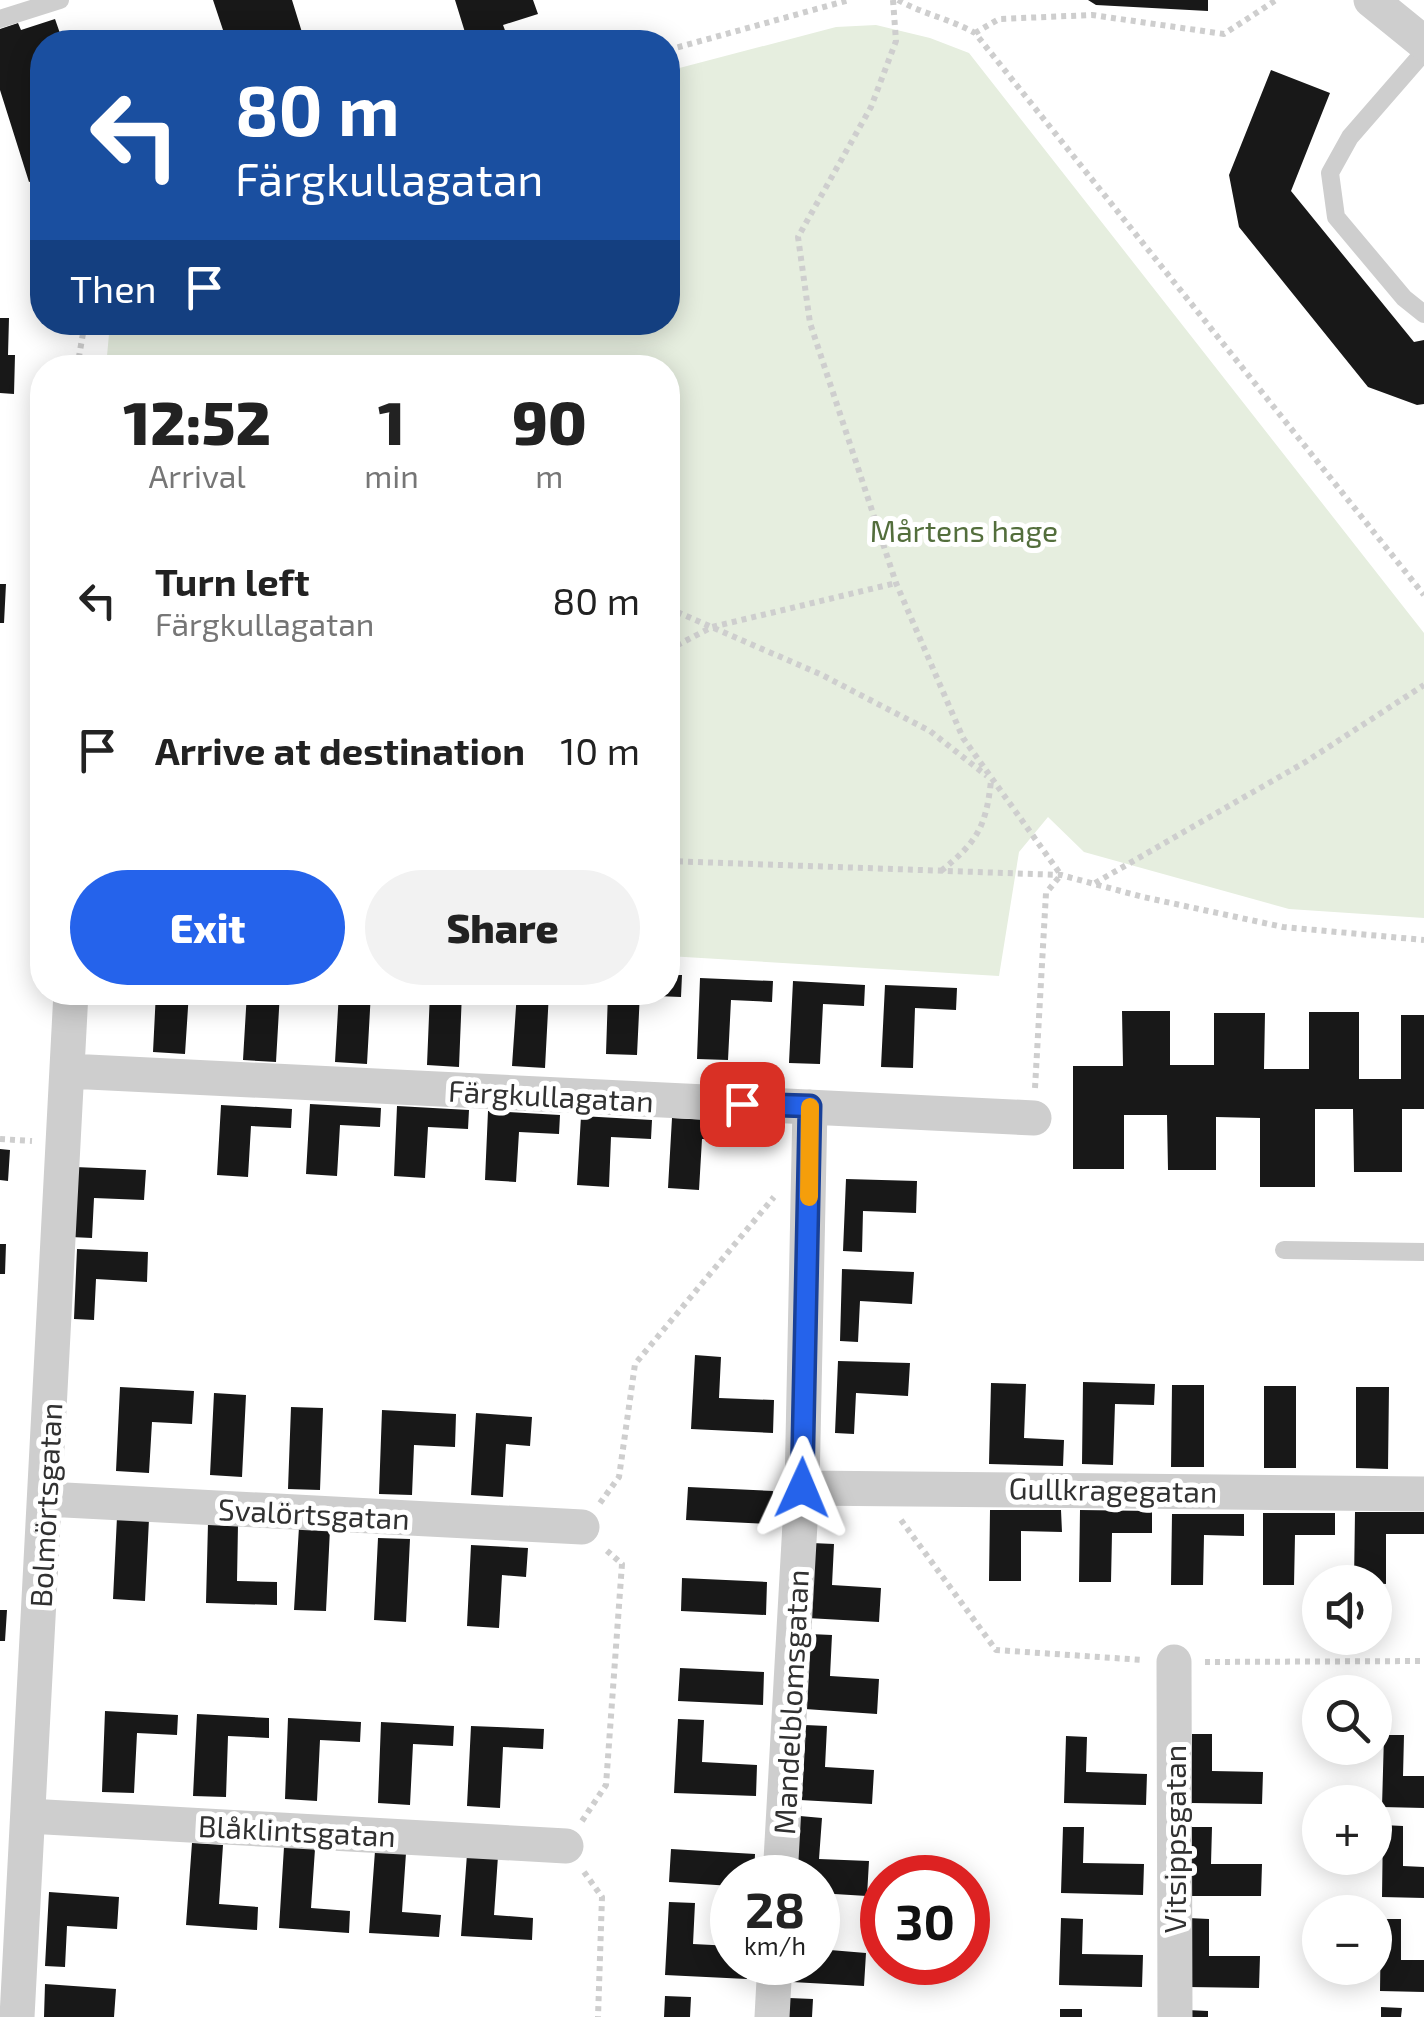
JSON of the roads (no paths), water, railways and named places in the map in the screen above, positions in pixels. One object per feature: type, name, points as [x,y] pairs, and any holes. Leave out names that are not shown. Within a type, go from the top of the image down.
[{"type":"street","points":[[1371,0],[1424,44]]},
{"type":"street","name":"Bolmörtsgatan","points":[[17,2017],[71,1005]]},
{"type":"street","name":"Färgkullagatan","points":[[68,1071],[1034,1118]]},
{"type":"street","name":"Mandelblomsgatan","points":[[781,1855],[802,1488],[810,1106]]},
{"type":"street","name":"Gullkragegatan","points":[[802,1488],[1424,1494]]},
{"type":"street","name":"Svalörtsgatan","points":[[46,1499],[582,1528]]},
{"type":"street","name":"Vitsippsgatan","points":[[1174,1662],[1175,2017]]},
{"type":"street","name":"Blåklintsgatan","points":[[28,1816],[566,1846]]},
{"type":"street","points":[[772,2017],[774,1985]]},
{"type":"lane","points":[[0,19],[60,0]]},
{"type":"lane","points":[[1424,52],[1350,137],[1330,173],[1336,218],[1404,298],[1424,314]]},
{"type":"lane","points":[[1284,1250],[1424,1252]]},
{"type":"park label","name":"Mårtens hage","points":[[964,530]]}]
